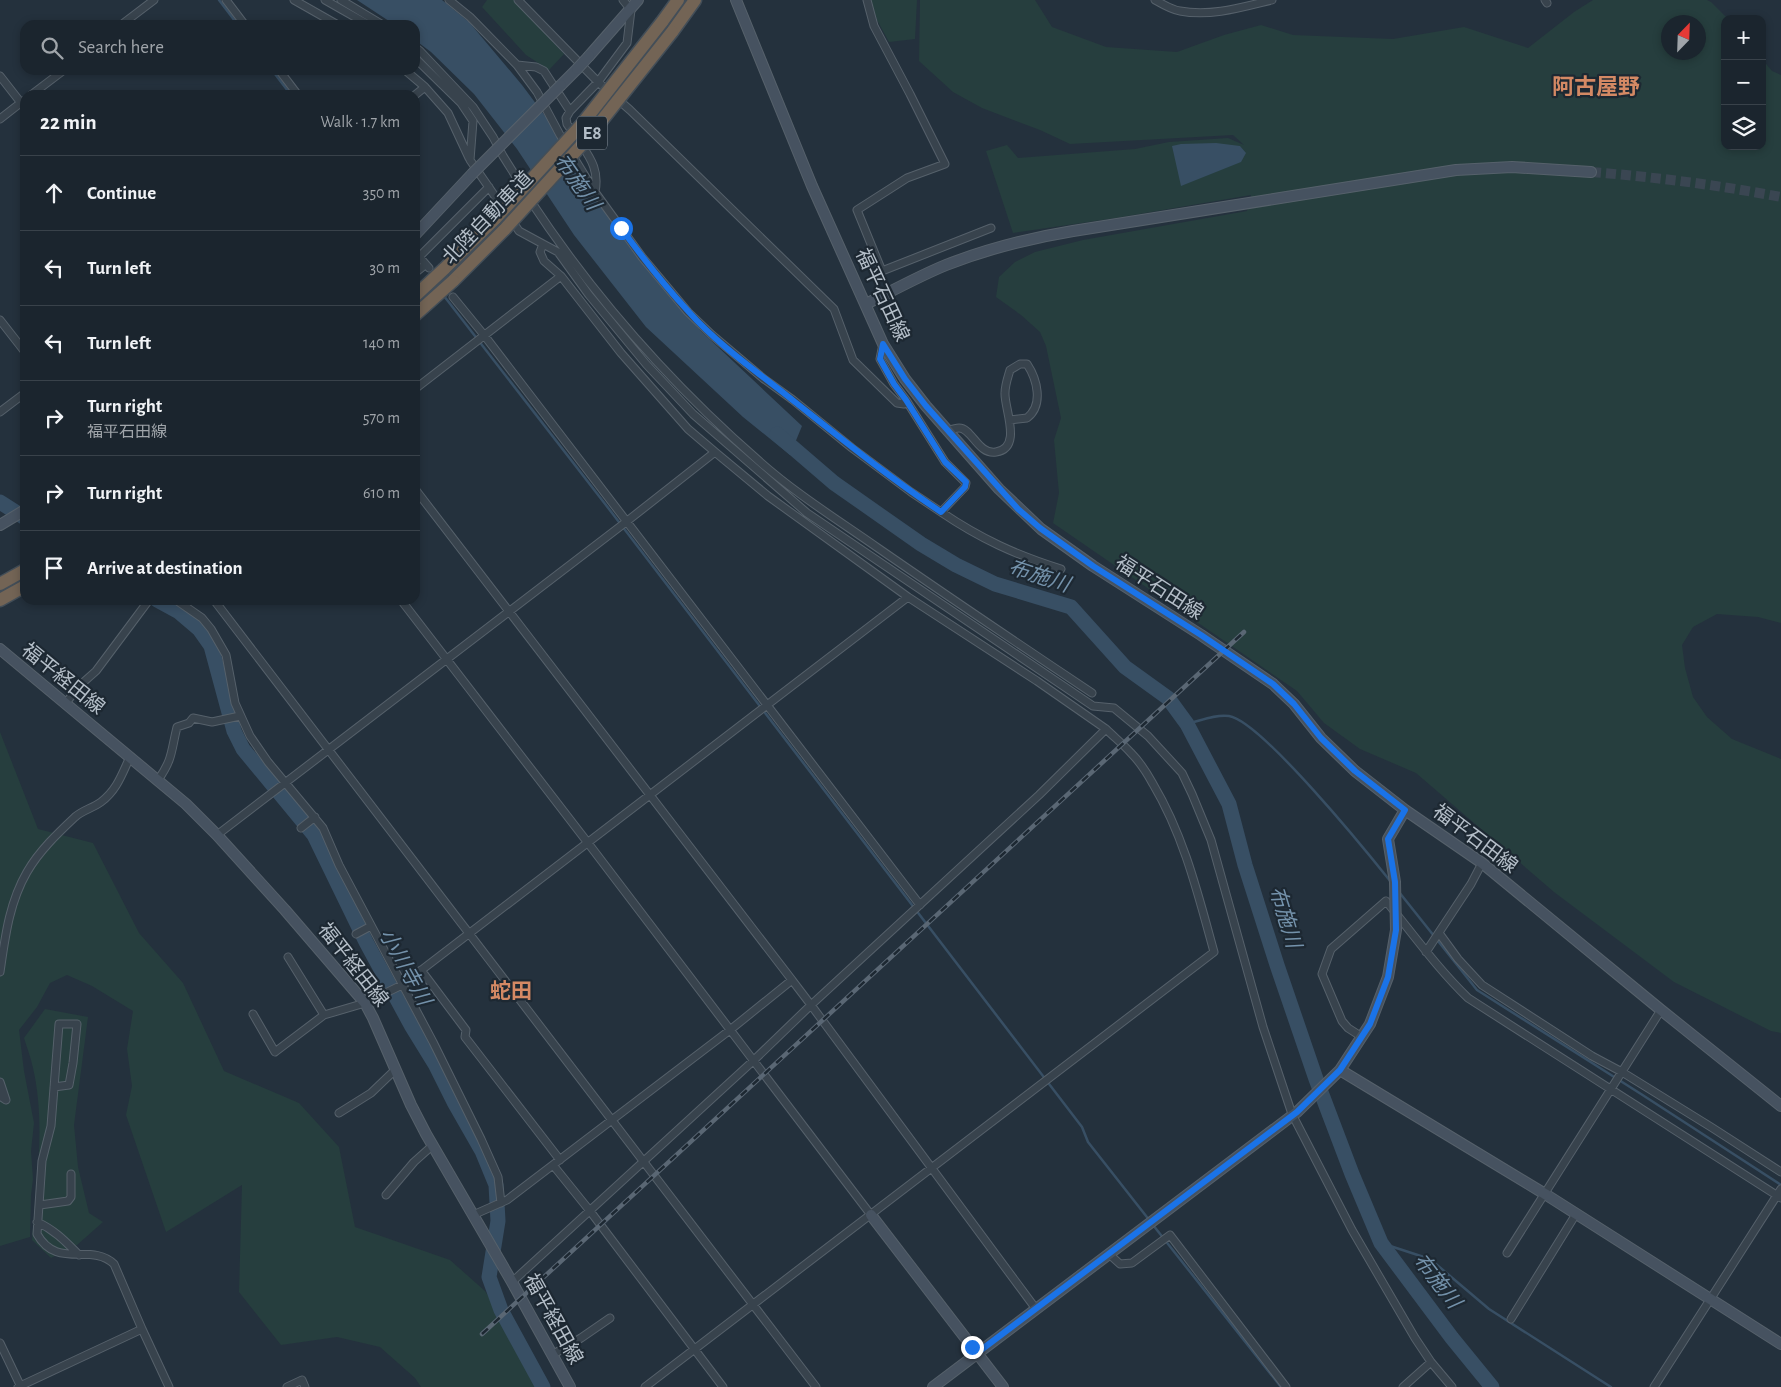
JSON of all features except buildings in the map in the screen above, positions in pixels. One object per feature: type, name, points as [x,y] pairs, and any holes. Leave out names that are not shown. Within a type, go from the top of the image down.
[{"type":"highway","name":"北陸自動車道","points":[[420,291],[496,218],[582,124],[678,0]]},
{"type":"highway","name":"北陸自動車道","points":[[420,311],[453,281],[505,228],[587,139],[695,0]]},
{"type":"highway","points":[[0,584],[20,573]]},
{"type":"highway","points":[[0,600],[20,589]]},
{"type":"street","points":[[128,20],[154,0]]},
{"type":"street","points":[[226,0],[241,20]]},
{"type":"street","points":[[294,0],[329,20]]},
{"type":"street","points":[[325,0],[360,20]]},
{"type":"street","points":[[341,0],[375,20]]},
{"type":"street","points":[[449,0],[470,17],[517,65],[537,92],[560,136],[595,192],[642,257],[688,312],[712,335],[764,379],[911,492],[968,530],[1005,549],[1061,570]]},
{"type":"street","points":[[518,0],[598,82],[644,124],[834,309],[853,360],[897,403],[904,404],[906,400]]},
{"type":"street","points":[[595,192],[597,180],[594,168],[588,154],[566,118],[570,111],[598,82],[627,43],[631,10],[623,0]]},
{"type":"street","points":[[420,229],[561,86],[638,0]]},
{"type":"street","name":"福平石田線","points":[[736,0],[812,186],[883,344],[905,379],[947,431],[999,489],[1040,528],[1093,566],[1201,635],[1273,684],[1294,704],[1321,738],[1355,771],[1405,810],[1482,863],[1781,1106]]},
{"type":"street","points":[[867,0],[874,26],[945,164],[907,178],[857,210],[882,271],[991,228]]},
{"type":"street","points":[[1155,0],[1179,11],[1206,12],[1227,11],[1272,0]]},
{"type":"street","points":[[420,51],[474,108],[538,212],[616,316],[663,370],[760,462],[817,506],[940,592],[1092,693]]},
{"type":"street","points":[[420,63],[461,103],[473,121],[470,160]]},
{"type":"street","points":[[517,65],[536,67],[544,71],[570,111]]},
{"type":"street","points":[[38,90],[57,75]]},
{"type":"street","points":[[283,75],[294,90]]},
{"type":"street","points":[[411,75],[426,87],[448,113],[470,160],[519,231],[558,252],[646,364],[693,414],[807,513],[1093,706],[1114,708],[1148,736],[1182,773],[1211,840],[1263,1027],[1295,1113],[1352,1230],[1415,1338],[1431,1362],[1452,1387]]},
{"type":"street","points":[[0,76],[20,99]]},
{"type":"street","points":[[420,91],[426,87]]},
{"type":"street","points":[[0,119],[20,106]]},
{"type":"street","points":[[866,304],[945,265],[1032,238],[1073,230],[1456,170],[1512,167],[1591,172]]},
{"type":"street","points":[[420,252],[489,187]]},
{"type":"street","points":[[543,244],[540,252],[544,261],[561,276],[621,353],[688,429],[768,496],[908,597],[1037,681],[1106,729],[1132,753],[1164,803],[1178,832],[1190,865],[1214,952],[645,1387]]},
{"type":"street","points":[[420,258],[427,266],[420,270]]},
{"type":"street","points":[[420,385],[561,276]]},
{"type":"street","points":[[453,297],[920,905]]},
{"type":"street","points":[[0,320],[20,346]]},
{"type":"street","points":[[883,344],[880,359],[894,384],[945,462],[966,482],[965,487],[941,512]]},
{"type":"street","points":[[947,431],[959,428],[964,429],[980,447],[989,452],[999,452],[1007,447],[1010,438],[1010,420],[1004,395],[1007,380],[1010,370],[1020,364],[1027,364],[1032,372],[1036,386],[1038,398],[1036,408],[1027,418],[1010,420]]},
{"type":"street","points":[[0,412],[20,397]]},
{"type":"street","points":[[217,835],[715,452]]},
{"type":"street","points":[[420,495],[649,796],[811,1004],[1036,1308]]},
{"type":"street","points":[[5,522],[20,513]]},
{"type":"street","points":[[253,1014],[275,1052],[324,1015],[364,1003],[402,985],[908,597]]},
{"type":"street","points":[[66,702],[78,687],[96,671],[145,605]]},
{"type":"street","points":[[183,605],[202,618],[220,643],[226,655],[235,703],[257,749],[283,784],[323,828],[339,865],[433,1042],[491,1161],[500,1187],[501,1203]]},
{"type":"street","points":[[218,605],[816,1387]]},
{"type":"street","points":[[404,605],[1003,1387]]},
{"type":"street","name":"福平経田線","points":[[0,649],[66,702],[186,804],[285,910],[364,1003],[373,1018],[411,1105],[570,1387]]},
{"type":"street","points":[[158,780],[173,753],[176,727],[189,723],[193,718],[212,722],[224,721],[240,716]]},
{"type":"street","points":[[512,1282],[1039,795],[1106,729]]},
{"type":"street","points":[[0,972],[8,924],[15,898],[27,871],[53,838],[79,814],[101,802],[116,788],[130,757]]},
{"type":"street","points":[[933,1387],[1295,1113],[1340,1070],[1370,1024],[1388,977],[1396,930],[1395,882],[1388,839],[1405,810]]},
{"type":"street","points":[[301,828],[315,817]]},
{"type":"street","points":[[1426,952],[1482,863]]},
{"type":"street","points":[[1362,1037],[1348,1028],[1342,1021],[1322,974],[1331,949],[1386,901],[1451,982],[1468,998],[1610,1090],[1780,1194],[1654,1387]]},
{"type":"street","points":[[356,934],[371,926]]},
{"type":"street","points":[[1439,933],[1458,959],[1482,986],[1781,1172]]},
{"type":"street","points":[[288,957],[324,1015]]},
{"type":"street","points":[[421,970],[466,1030],[465,1036],[560,1160]]},
{"type":"street","points":[[476,1219],[507,1200],[560,1160],[792,980]]},
{"type":"street","points":[[1507,1253],[1661,1010]]},
{"type":"street","points":[[54,1087],[69,1085],[77,1024],[59,1024],[54,1087],[51,1126],[42,1161],[37,1234],[41,1242],[50,1250],[69,1255],[106,1257],[114,1264],[169,1387]]},
{"type":"street","points":[[339,1113],[371,1093],[396,1069]]},
{"type":"street","points":[[1340,1070],[1544,1194],[1781,1344]]},
{"type":"street","points":[[0,1082],[6,1100],[0,1096]]},
{"type":"street","points":[[386,1195],[414,1162],[433,1145]]},
{"type":"street","points":[[553,1165],[723,1387]]},
{"type":"street","points":[[40,1205],[68,1200],[71,1197],[71,1174]]},
{"type":"street","points":[[1511,1319],[1576,1214]]},
{"type":"street","points":[[37,1222],[55,1232],[79,1255]]},
{"type":"street","points":[[1109,1254],[1120,1264],[1132,1263],[1170,1235],[1286,1387]]},
{"type":"street","points":[[552,1354],[581,1338],[610,1318]]},
{"type":"street","points":[[0,1343],[20,1387],[142,1329]]},
{"type":"street","points":[[1403,1387],[1431,1362]]},
{"type":"street","points":[[287,1387],[302,1380],[305,1387]]},
{"type":"green space","points":[[487,0],[514,0],[564,54],[549,70],[526,55],[482,7]]},
{"type":"green space","points":[[871,0],[917,0],[915,39],[889,42],[877,20]]},
{"type":"green space","points":[[920,0],[1035,0],[1052,27],[1106,47],[1177,52],[1224,35],[1261,25],[1293,35],[1393,39],[1464,27],[1528,48],[1574,12],[1593,0],[1707,0],[1724,15],[1721,15],[1721,150],[1766,150],[1766,64],[1772,71],[1781,75],[1781,623],[1758,617],[1717,614],[1693,627],[1682,645],[1685,668],[1693,697],[1707,717],[1732,739],[1781,759],[1781,1033],[1771,1031],[1674,982],[1554,892],[1416,773],[1360,749],[1324,723],[1297,691],[1053,523],[1059,493],[1054,440],[1061,418],[1046,346],[1040,332],[996,297],[999,277],[1015,262],[1035,252],[1083,240],[1247,211],[1251,195],[1013,233],[986,151],[1007,145],[1018,158],[1135,149],[1169,142],[1228,138],[1244,145],[1233,135],[1070,144],[1040,130],[982,108],[953,92],[919,61]]},
{"type":"green space","points":[[0,732],[38,829],[93,843],[139,933],[183,983],[224,1071],[299,1103],[339,1147],[355,1227],[450,1260],[485,1291],[548,1387],[421,1387],[415,1378],[380,1347],[337,1337],[281,1345],[239,1292],[242,1185],[166,1232],[126,1115],[132,1086],[127,1049],[133,1011],[92,986],[67,975],[50,983],[37,1007],[19,1030],[24,1071],[34,1123],[31,1151],[33,1179],[30,1237],[0,1246]]},
{"type":"green space","points":[[45,1009],[88,1017],[74,1125],[78,1167],[89,1213],[103,1222],[77,1245],[51,1258],[32,1240],[39,1154],[39,1111],[33,1068],[24,1038]]},
{"type":"water","points":[[357,0],[442,0],[469,22],[522,85],[590,176],[622,236],[701,331],[802,426],[790,455],[743,417],[646,327],[574,235],[517,149],[474,94],[420,44],[420,20],[387,20]]},
{"type":"water","points":[[1216,143],[1240,146],[1246,153],[1241,162],[1181,186],[1172,146]]},
{"type":"waterway","points":[[219,0],[234,20]]},
{"type":"waterway","points":[[276,75],[287,90]]},
{"type":"waterway","points":[[444,296],[1082,1127],[1088,1142],[1150,1221]]},
{"type":"waterway","name":"布施川","points":[[777,434],[834,483],[921,544],[956,565],[995,584],[1071,607],[1125,667],[1168,698],[1187,724],[1229,804],[1245,865],[1316,1079],[1352,1174],[1381,1243],[1452,1338],[1492,1387]]},
{"type":"waterway","name":"小川寺川","points":[[0,502],[20,515]]},
{"type":"waterway","name":"小川寺川","points":[[166,605],[179,612],[199,629],[211,646],[234,731],[243,749],[314,835],[366,942],[482,1151],[496,1185],[498,1221],[489,1277],[501,1310],[543,1387]]},
{"type":"waterway","points":[[1187,724],[1224,716],[1229,716],[1244,723],[1288,763],[1313,790],[1391,882]]},
{"type":"waterway","points":[[1399,892],[1477,990],[1781,1185]]},
{"type":"waterway","points":[[1153,1225],[1281,1387]]},
{"type":"waterway","points":[[1381,1243],[1430,1259],[1489,1309],[1611,1387]]},
{"type":"tunnel","points":[[1591,172],[1686,182],[1781,197]]},
{"type":"railway","points":[[482,1334],[1244,632]]},
{"type":"district","name":"阿古屋野","points":[[1596,87]]},
{"type":"district","name":"蛇田","points":[[511,991]]},
{"type":"route","points":[[621,228],[642,257],[688,312],[712,335],[738,355],[764,379],[852,448],[941,512],[965,487],[966,482],[945,462],[894,384],[880,359],[883,344],[905,379],[926,406],[1018,509],[1040,528],[1093,566],[1201,635],[1273,684],[1294,704],[1321,738],[1355,771],[1405,810],[1388,839],[1395,882],[1396,930],[1388,977],[1370,1024],[1340,1070],[1297,1112],[1109,1254],[977,1353],[972,1347]]}]
